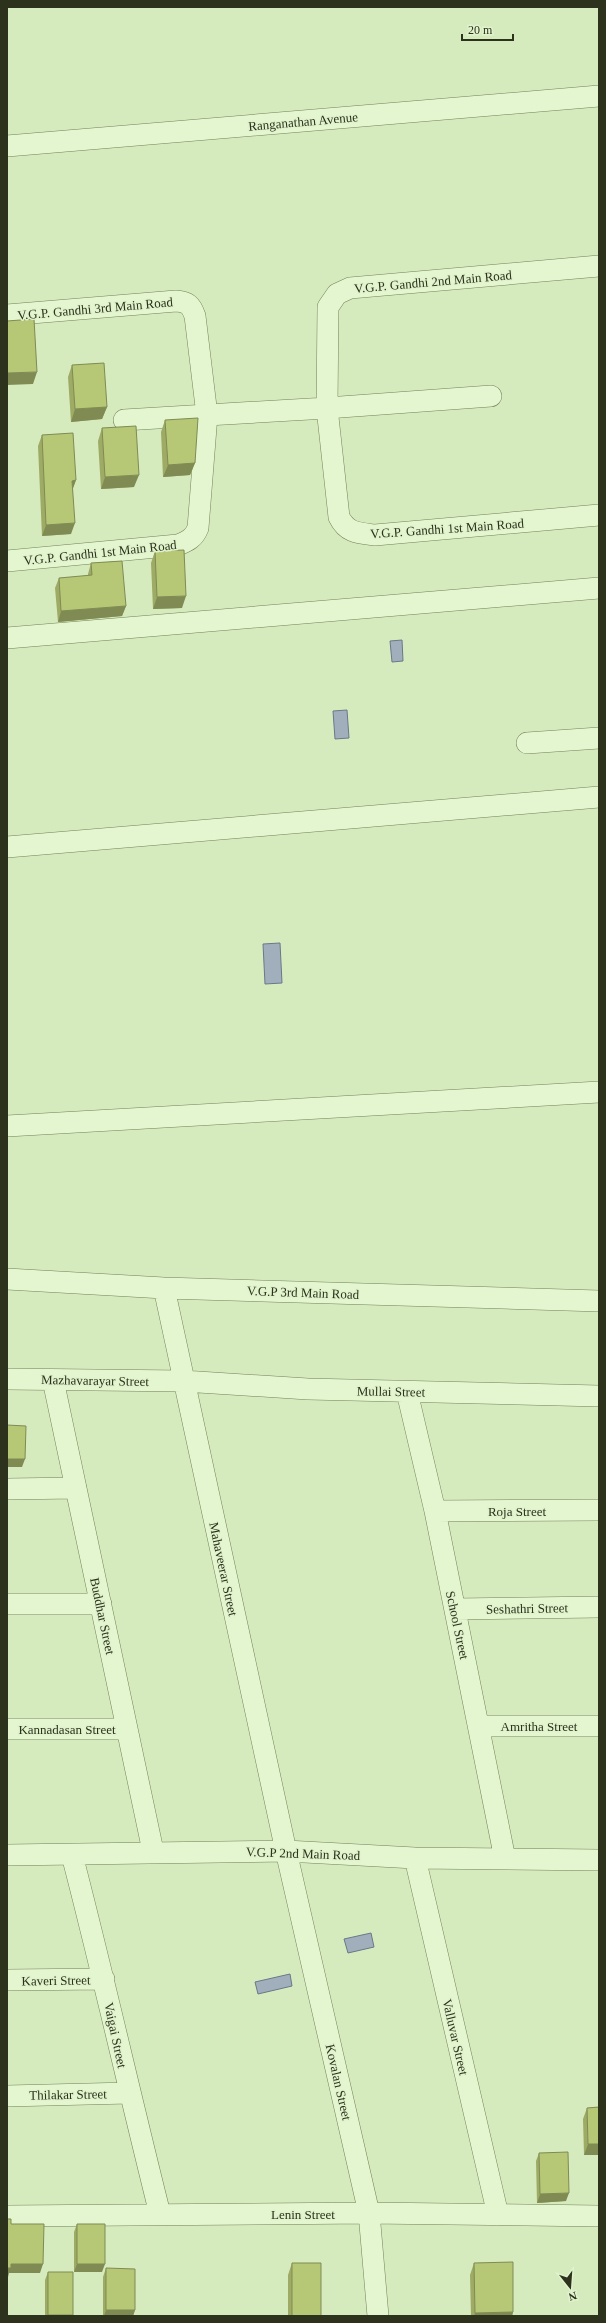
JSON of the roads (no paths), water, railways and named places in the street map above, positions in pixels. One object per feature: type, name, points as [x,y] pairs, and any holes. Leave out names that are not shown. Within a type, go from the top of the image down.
[{"type":"street","name":"Ranganathan Avenue","points":[[7,146],[599,96]]},
{"type":"street","name":"V.G.P. Gandhi 2nd Main Road","points":[[327,408],[328,307],[337,294],[350,288],[599,266]]},
{"type":"street","name":"V.G.P. Gandhi 3rd Main Road","points":[[7,315],[176,301],[186,302],[191,306],[195,316],[208,415]]},
{"type":"street","points":[[124,420],[327,408],[491,396]]},
{"type":"street","name":"V.G.P. Gandhi 1st Main Road","points":[[327,408],[339,517],[347,529],[354,533],[375,535],[599,515]]},
{"type":"street","name":"V.G.P. Gandhi 1st Main Road","points":[[7,561],[178,545],[188,541],[195,535],[198,528],[208,415]]},
{"type":"street","points":[[7,638],[599,588]]},
{"type":"street","points":[[527,743],[599,738]]},
{"type":"street","points":[[7,847],[599,797]]},
{"type":"street","points":[[7,1126],[599,1092]]},
{"type":"street","name":"V.G.P 3rd Main Road","points":[[7,1279],[164,1288],[599,1301]]},
{"type":"street","name":"Mahaveerar Street","points":[[164,1288],[286,1851]]},
{"type":"street","name":"Mazhavarayar Street","points":[[7,1379],[183,1381]]},
{"type":"street","name":"Buddhar Street","points":[[53,1380],[153,1852]]},
{"type":"street","name":"Mullai Street","points":[[183,1381],[308,1389],[599,1396]]},
{"type":"street","name":"School Street","points":[[407,1392],[435,1511],[505,1859]]},
{"type":"street","points":[[7,1489],[76,1488]]},
{"type":"street","name":"Roja Street","points":[[435,1511],[599,1510]]},
{"type":"street","points":[[7,1604],[101,1604]]},
{"type":"street","name":"Seshathri Street","points":[[455,1609],[599,1607]]},
{"type":"street","name":"Amritha Street","points":[[479,1726],[599,1726]]},
{"type":"street","name":"Kannadasan Street","points":[[7,1729],[127,1729]]},
{"type":"street","name":"V.G.P 2nd Main Road","points":[[7,1855],[286,1851],[415,1858],[599,1860]]},
{"type":"street","name":"Kovalan Street","points":[[286,1851],[368,2214],[378,2316]]},
{"type":"street","name":"Vaigai Street","points":[[72,1855],[104,1979],[129,2093],[160,2214]]},
{"type":"street","name":"Valluvar Street","points":[[415,1858],[498,2215]]},
{"type":"street","name":"Kaveri Street","points":[[7,1980],[104,1979]]},
{"type":"street","name":"Thilakar Street","points":[[7,2096],[129,2093]]},
{"type":"street","name":"Lenin Street","points":[[7,2216],[368,2214],[599,2216]]},
{"type":"water","points":[[402,640],[403,661],[392,662],[390,641]]},
{"type":"water","points":[[347,710],[349,738],[335,739],[333,711]]},
{"type":"water","points":[[280,943],[282,983],[265,984],[263,944]]},
{"type":"water","points":[[371,1933],[374,1947],[348,1953],[344,1939]]},
{"type":"water","points":[[290,1974],[292,1986],[258,1994],[255,1982]]}]
